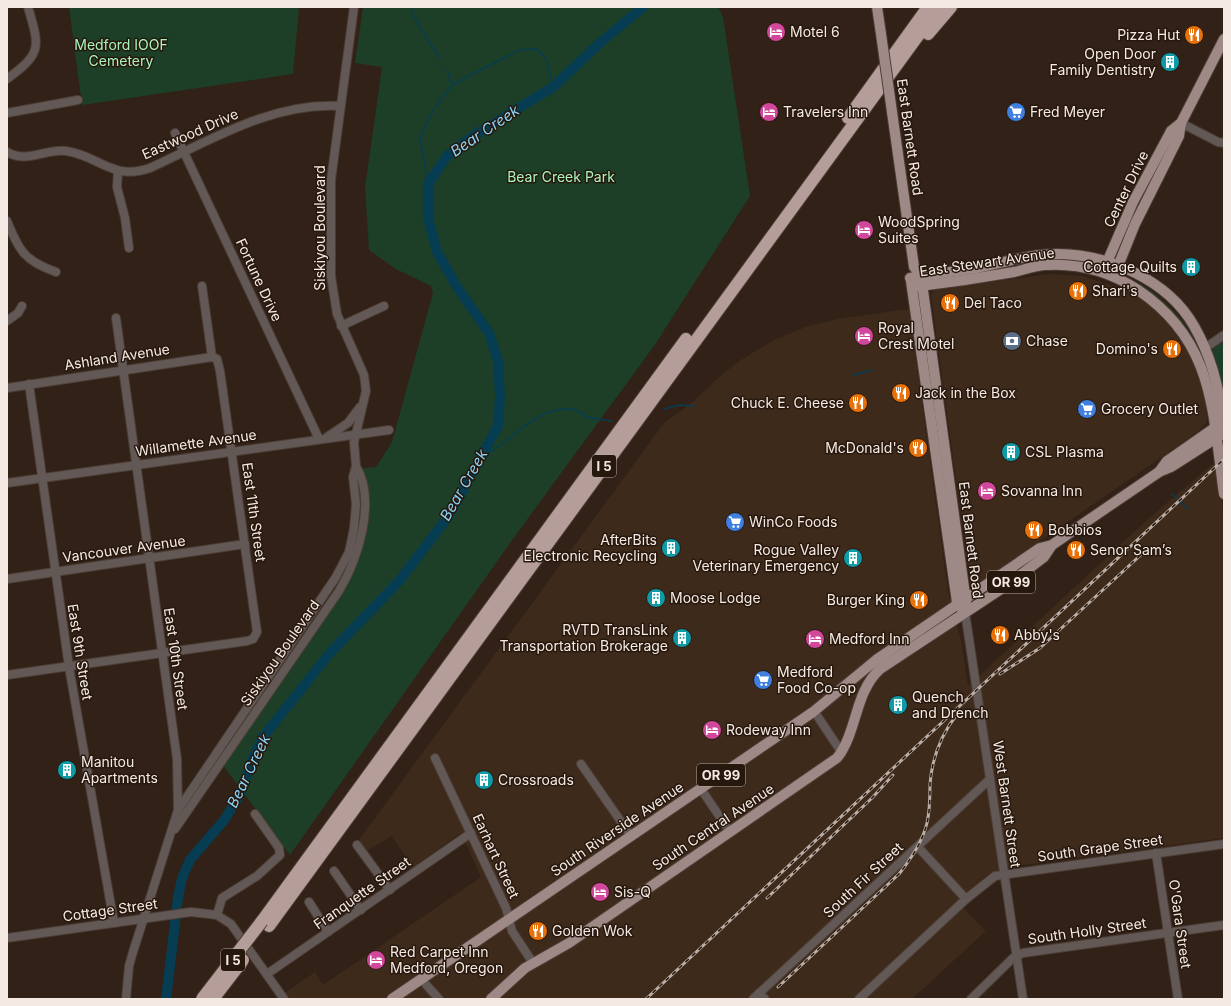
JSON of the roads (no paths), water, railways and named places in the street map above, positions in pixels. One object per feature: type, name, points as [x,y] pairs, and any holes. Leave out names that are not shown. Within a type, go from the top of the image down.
[{"type":"highway","points":[[874,81],[920,7]]},
{"type":"highway","name":"I 5","points":[[213,999],[266,923],[928,7]]},
{"type":"highway","name":"I 5","points":[[202,999],[266,923],[939,7]]},
{"type":"highway","points":[[876,94],[951,7]]},
{"type":"main road","name":"East Barnett Road","points":[[877,7],[914,267],[940,484],[957,604],[965,612]]},
{"type":"main road","name":"Center Drive","points":[[1114,277],[1135,224],[1179,136],[1181,123],[1224,39]]},
{"type":"main road","name":"Center Drive","points":[[1103,272],[1133,202],[1171,131],[1181,123]]},
{"type":"main road","name":"East Stewart Avenue","points":[[916,282],[1040,255],[1075,255],[1118,265],[1148,281],[1175,302],[1194,325],[1205,348],[1221,392],[1221,424]]},
{"type":"main road","name":"East Stewart Avenue","points":[[916,282],[1015,272],[1046,265],[1078,266],[1103,272],[1114,277],[1134,287],[1155,302],[1166,311],[1185,334],[1197,355],[1221,424]]},
{"type":"main road","name":"East Barnett Road","points":[[916,282],[955,521],[966,598],[965,612]]},
{"type":"main road","points":[[1221,424],[1220,436],[1224,494]]},
{"type":"main road","name":"South Riverside Avenue","points":[[1159,472],[1167,461],[1221,424]]},
{"type":"main road","name":"South Riverside Avenue","points":[[392,999],[814,711],[876,660],[1026,557],[1040,548],[1052,545],[1159,472],[1171,468],[1220,436]]},
{"type":"main road","points":[[940,484],[946,493],[950,519],[955,521]]},
{"type":"main road","name":"South Riverside Avenue","points":[[874,674],[1007,585],[1044,557],[1052,545]]},
{"type":"main road","points":[[1007,585],[1016,571],[1027,563],[1028,560],[1026,557]]},
{"type":"main road","name":"South Central Avenue","points":[[491,999],[533,963],[569,943],[830,765],[842,752],[861,698],[874,674]]},
{"type":"main road","points":[[838,690],[849,686],[857,687],[861,698]]},
{"type":"street","points":[[7,79],[33,58],[36,40],[28,7]]},
{"type":"street","name":"Siskiyou Boulevard","points":[[178,810],[341,569],[351,544],[356,504],[353,477],[356,466],[354,435],[366,391],[364,375],[341,326],[331,288],[330,218],[331,180],[354,7]]},
{"type":"street","points":[[7,113],[78,100]]},
{"type":"street","name":"Eastwood Drive","points":[[7,152],[22,157],[54,151],[70,152],[118,171],[132,172],[144,170],[262,117],[319,106],[340,106]]},
{"type":"street","points":[[1181,123],[1218,142],[1224,143]]},
{"type":"street","name":"Fortune Drive","points":[[175,133],[322,438]]},
{"type":"street","points":[[118,171],[117,188],[125,218],[129,248]]},
{"type":"street","points":[[7,221],[9,233],[26,257],[34,263],[56,272]]},
{"type":"street","points":[[202,286],[212,357]]},
{"type":"street","points":[[7,321],[18,313],[22,306]]},
{"type":"street","points":[[341,326],[384,306]]},
{"type":"street","name":"East 10th Street","points":[[116,318],[178,772],[178,810],[129,966],[126,999]]},
{"type":"street","points":[[1205,348],[1224,335]]},
{"type":"street","name":"Ashland Avenue","points":[[7,388],[123,369],[212,357]]},
{"type":"street","name":"East 11th Street","points":[[162,653],[247,641],[253,639],[257,632],[219,362],[212,357]]},
{"type":"street","name":"East 9th Street","points":[[29,384],[69,667],[114,922]]},
{"type":"street","points":[[322,438],[348,422],[364,400]]},
{"type":"street","name":"Willamette Avenue","points":[[7,483],[322,438],[389,430]]},
{"type":"street","name":"Siskiyou Boulevard","points":[[170,838],[184,814],[339,591],[349,573],[361,537],[364,511],[362,476],[356,466]]},
{"type":"street","name":"Vancouver Avenue","points":[[7,579],[245,544]]},
{"type":"street","name":"West Barnett Street","points":[[965,612],[1023,999]]},
{"type":"street","points":[[7,675],[162,653]]},
{"type":"street","points":[[814,711],[842,752]]},
{"type":"street","name":"Earhart Street","points":[[435,758],[506,908],[508,921],[512,931],[533,963]]},
{"type":"street","points":[[581,764],[631,836]]},
{"type":"street","points":[[178,772],[186,786],[192,786],[196,783]]},
{"type":"street","name":"South Fir Street","points":[[753,999],[990,779]]},
{"type":"street","points":[[701,788],[730,832]]},
{"type":"street","points":[[255,814],[280,851],[278,858],[257,876],[222,898],[213,914],[226,920],[235,929],[284,999]]},
{"type":"street","name":"Franquette Street","points":[[267,974],[471,833]]},
{"type":"street","name":"South Grape Street","points":[[859,999],[966,899],[989,880],[1004,874],[1224,844]]},
{"type":"street","points":[[357,845],[390,890]]},
{"type":"street","points":[[918,847],[966,899]]},
{"type":"street","name":"O'Gara Street","points":[[1156,853],[1178,999]]},
{"type":"street","points":[[334,872],[361,910]]},
{"type":"street","points":[[309,902],[328,932]]},
{"type":"street","name":"Cottage Street","points":[[7,938],[191,912],[213,914]]},
{"type":"street","name":"South Holly Street","points":[[971,999],[1016,956],[1026,953],[1224,925]]},
{"type":"street","points":[[421,979],[439,999]]},
{"type":"street","points":[[760,993],[765,999]]},
{"type":"waterway","points":[[411,7],[419,25],[440,58]]},
{"type":"waterway","name":"Bear Creek","points":[[166,999],[178,898],[182,878],[190,860],[225,819],[239,796],[253,758],[263,737],[330,653],[400,580],[450,514],[498,426],[500,396],[498,361],[489,333],[457,287],[437,252],[428,218],[428,184],[447,156],[470,138],[553,87],[601,42],[643,7]]},
{"type":"waterway","points":[[452,85],[519,50],[537,49],[547,60],[553,87]]},
{"type":"waterway","points":[[428,184],[420,137],[434,109],[452,85],[447,70]]},
{"type":"waterway","points":[[853,375],[872,370]]},
{"type":"waterway","points":[[664,409],[679,405],[694,406]]},
{"type":"waterway","points":[[479,460],[522,427],[546,413],[558,410],[573,409],[588,417],[612,421]]},
{"type":"waterway","points":[[1172,494],[1188,509]]},
{"type":"railway","points":[[646,999],[1224,459]]},
{"type":"railway","points":[[1000,674],[1040,648],[1145,551]]},
{"type":"railway","points":[[778,987],[899,874],[912,857],[927,823],[931,774],[936,755],[947,729],[958,713]]},
{"type":"railway","points":[[767,898],[872,798],[893,775]]},
{"type":"place","name":"Motel 6","points":[[776,32]]},
{"type":"place","name":"Pizza Hut","points":[[1194,35]]},
{"type":"place","name":"Open Door Family Dentistry","points":[[1170,62]]},
{"type":"place","name":"Travelers Inn","points":[[769,112]]},
{"type":"place","name":"Fred Meyer","points":[[1016,112]]},
{"type":"place","name":"WoodSpring Suites","points":[[864,230]]},
{"type":"place","name":"Cottage Quilts","points":[[1191,267]]},
{"type":"place","name":"Shari's","points":[[1078,291]]},
{"type":"place","name":"Del Taco","points":[[950,303]]},
{"type":"place","name":"Royal Crest Motel","points":[[864,336]]},
{"type":"place","name":"Chase","points":[[1012,341]]},
{"type":"place","name":"Domino's","points":[[1172,349]]},
{"type":"place","name":"Jack in the Box","points":[[901,393]]},
{"type":"place","name":"Chuck E. Cheese","points":[[858,403]]},
{"type":"place","name":"Grocery Outlet","points":[[1087,409]]},
{"type":"place","name":"McDonald's","points":[[918,448]]},
{"type":"place","name":"CSL Plasma","points":[[1011,452]]},
{"type":"place","name":"Sovanna Inn","points":[[987,491]]},
{"type":"place","name":"WinCo Foods","points":[[735,522]]},
{"type":"place","name":"Bobbios","points":[[1034,530]]},
{"type":"place","name":"AfterBits Electronic Recycling","points":[[671,548]]},
{"type":"place","name":"Senor Sam’s","points":[[1076,550]]},
{"type":"place","name":"Rogue Valley Veterinary Emergency","points":[[853,558]]},
{"type":"place","name":"Moose Lodge","points":[[656,598]]},
{"type":"place","name":"Burger King","points":[[919,600]]},
{"type":"place","name":"Abby's","points":[[1000,635]]},
{"type":"place","name":"RVTD TransLink Transportation Brokerage","points":[[682,638]]},
{"type":"place","name":"Medford Inn","points":[[815,639]]},
{"type":"place","name":"Medford Food Co-op","points":[[763,680]]},
{"type":"place","name":"Quench and Drench","points":[[898,705]]},
{"type":"place","name":"Rodeway Inn","points":[[712,730]]},
{"type":"place","name":"Manitou Apartments","points":[[67,770]]},
{"type":"place","name":"Crossroads","points":[[484,780]]},
{"type":"place","name":"Sis-Q","points":[[600,892]]},
{"type":"place","name":"Golden Wok","points":[[538,931]]},
{"type":"place","name":"Red Carpet Inn Medford, Oregon","points":[[376,960]]},
{"type":"park label","name":"Medford IOOF Cemetery","points":[[121,54]]},
{"type":"park label","name":"Bear Creek Park","points":[[561,177]]}]
